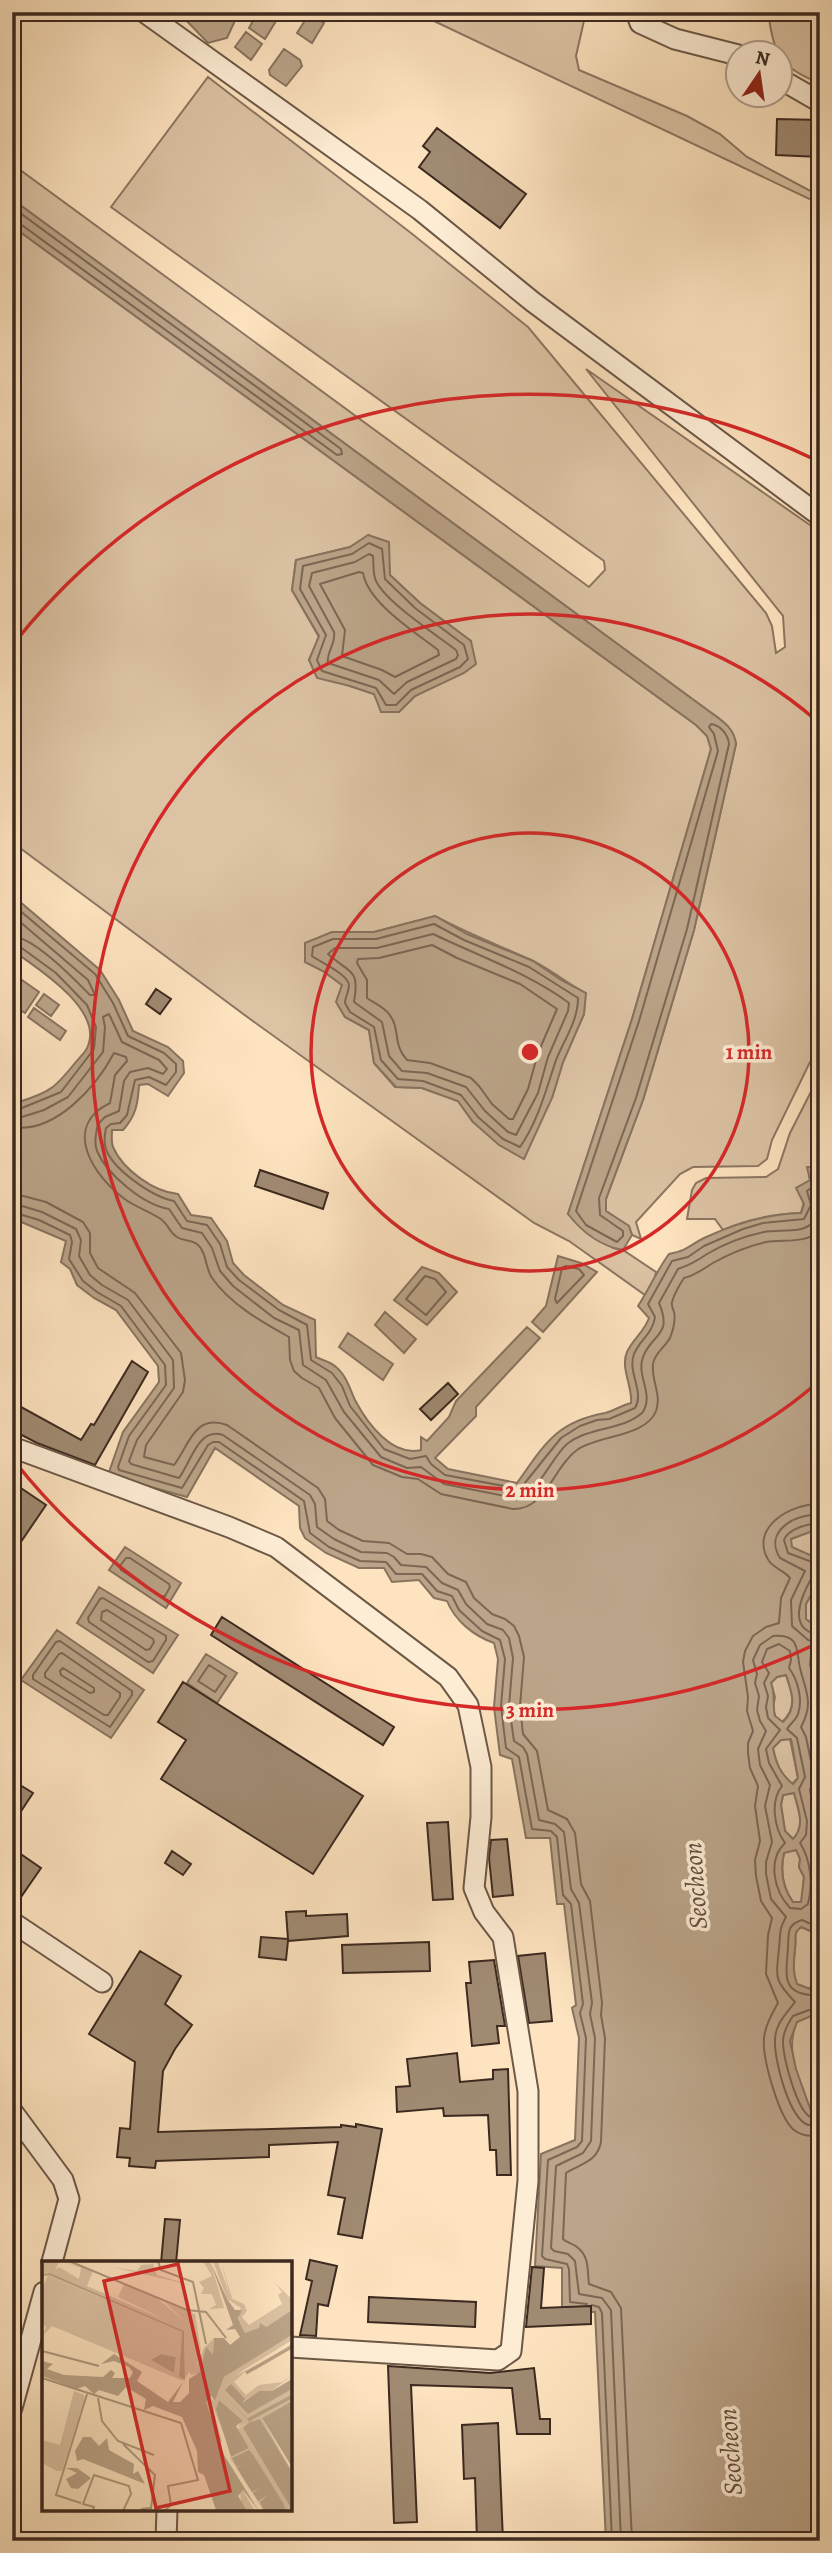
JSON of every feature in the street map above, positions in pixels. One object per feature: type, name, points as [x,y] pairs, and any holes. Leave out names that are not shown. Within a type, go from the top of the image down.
[{"type":"street","points":[[144,12],[421,210],[533,302],[820,516]]},
{"type":"street","points":[[636,12],[640,23],[675,39],[724,52]]},
{"type":"street","points":[[794,87],[820,102]]},
{"type":"street","points":[[12,1447],[276,1547],[448,1677],[468,1705],[481,1767],[481,1817],[474,1888],[484,1912],[503,1937],[528,2091],[528,2181],[511,2351],[498,2360],[292,2347]]},
{"type":"street","points":[[12,1922],[102,1982]]},
{"type":"street","points":[[12,2111],[63,2180],[69,2199],[53,2261]]},
{"type":"street","points":[[12,2408],[42,2299]]},
{"type":"street","points":[[166,2541],[167,2511]]},
{"type":"shaded area","points":[[415,12],[586,12],[576,56],[579,70],[687,116],[720,134],[747,157],[820,196],[820,204]]},
{"type":"shaded area","points":[[768,12],[820,12],[820,83],[794,70],[794,38],[773,38]]},
{"type":"shaded area","points":[[208,77],[528,327],[766,613],[772,626],[776,653],[785,647],[783,616],[586,369],[820,532],[820,1050],[810,1062],[772,1140],[767,1159],[758,1166],[693,1167],[680,1174],[636,1222],[641,1239],[632,1235],[628,1226],[606,1211],[606,1199],[643,1100],[694,930],[736,744],[734,738],[729,728],[716,716],[12,199],[12,164],[589,587],[605,570],[604,561],[111,207]]},
{"type":"shaded area","points":[[12,226],[696,725],[707,736],[711,749],[632,1019],[568,1214],[613,1248],[623,1250],[656,1272],[654,1282],[645,1295],[569,1241],[534,1223],[250,1019],[12,842]],"holes":[[[369,535],[390,575],[420,603],[471,641],[435,685],[415,696],[399,712],[374,694],[350,686],[309,660],[319,637],[292,590],[296,560],[350,547]],[[435,916],[536,962],[585,993],[584,1014],[563,1062],[552,1098],[473,1122],[458,1101],[422,1088],[395,1087],[374,1063],[369,1030],[345,1017],[337,1003],[342,985],[305,962],[332,932],[374,932]]]},
{"type":"shaded area","points":[[820,1074],[820,1167],[808,1167],[810,1180],[801,1213],[761,1218],[723,1230],[715,1219],[687,1219],[692,1190],[696,1183],[706,1178],[766,1177],[778,1169],[790,1133]]},
{"type":"shaded area","points":[[815,1530],[820,1531],[820,1630],[806,1619],[806,1604],[818,1582],[791,1547],[791,1539]]},
{"type":"shaded area","points":[[786,1675],[792,1694],[792,1705],[782,1722],[775,1716],[775,1697],[771,1683],[777,1677]]},
{"type":"shaded area","points":[[790,1739],[798,1778],[792,1784],[779,1768],[773,1748],[781,1740]]},
{"type":"shaded area","points":[[794,1793],[800,1823],[793,1839],[785,1831],[781,1805],[783,1795]]},
{"type":"shaded area","points":[[797,1850],[799,1867],[804,1877],[802,1902],[793,1902],[786,1891],[782,1872],[784,1852]]},
{"type":"shaded area","points":[[801,1927],[820,1935],[818,1963],[810,1989],[796,1984],[794,1974],[796,1934]]},
{"type":"shaded area","points":[[811,2016],[817,2019],[814,2031],[818,2043],[816,2106],[811,2111],[795,2067],[792,2044],[797,2021]]},
{"type":"water","points":[[178,12],[239,12],[227,38],[208,43]]},
{"type":"water","points":[[258,12],[263,12],[276,21],[265,39],[249,28]]},
{"type":"water","points":[[309,14],[324,23],[312,43],[297,33]]},
{"type":"water","points":[[246,32],[262,44],[251,60],[235,47]]},
{"type":"water","points":[[284,49],[300,60],[302,66],[286,86],[270,75],[269,70]]},
{"type":"water","points":[[12,199],[716,716],[732,732],[736,744],[694,930],[643,1100],[606,1199],[606,1211],[629,1226],[632,1235],[623,1250],[592,1237],[568,1214],[632,1019],[711,749],[707,736],[696,725],[12,226]]},
{"type":"water","points":[[368,535],[389,542],[390,575],[420,603],[471,641],[476,664],[464,673],[415,696],[399,712],[381,712],[374,694],[317,678],[309,660],[319,636],[292,590],[296,560],[350,547]]},
{"type":"water","name":"Seocheon","points":[[12,895],[100,970],[119,1000],[133,1031],[168,1047],[183,1061],[184,1073],[168,1096],[148,1084],[139,1085],[131,1120],[123,1130],[112,1130],[113,1147],[124,1164],[140,1178],[159,1189],[178,1194],[191,1215],[211,1218],[227,1241],[233,1263],[244,1275],[283,1305],[315,1320],[316,1357],[339,1370],[366,1418],[391,1443],[410,1451],[421,1450],[421,1437],[427,1441],[449,1417],[456,1401],[527,1327],[540,1338],[476,1407],[476,1416],[435,1458],[448,1469],[517,1483],[544,1446],[563,1429],[588,1417],[631,1403],[625,1358],[629,1347],[649,1318],[638,1306],[669,1254],[740,1224],[763,1217],[801,1213],[804,1204],[796,1188],[810,1180],[807,1167],[820,1167],[820,1531],[815,1530],[791,1539],[792,1547],[819,1559],[818,1582],[806,1604],[806,1619],[820,1630],[820,1935],[801,1927],[798,1930],[795,1936],[794,1974],[797,1984],[810,1989],[820,1957],[820,2541],[606,2541],[595,2312],[562,2311],[562,2268],[535,2266],[541,2154],[575,2140],[579,2038],[572,2008],[576,2005],[564,1904],[557,1904],[550,1838],[526,1838],[512,1759],[500,1755],[494,1707],[498,1659],[494,1643],[466,1627],[447,1601],[434,1598],[419,1580],[392,1582],[384,1568],[359,1568],[326,1553],[305,1538],[300,1528],[299,1506],[215,1448],[187,1497],[108,1475],[123,1432],[159,1382],[158,1366],[116,1310],[77,1285],[70,1269],[61,1262],[66,1241],[12,1218],[12,1099],[19,1102],[57,1084],[86,1050],[90,1032],[86,1018],[65,991],[12,950]],"holes":[[[786,1675],[792,1694],[791,1711],[783,1722],[775,1716],[774,1711],[771,1683],[777,1677]],[[791,1739],[798,1778],[793,1784],[782,1772],[776,1759],[773,1748],[781,1740]],[[794,1793],[799,1811],[799,1828],[793,1839],[785,1831],[781,1805],[783,1795]],[[796,1850],[804,1877],[801,1902],[793,1902],[786,1891],[782,1872],[784,1853]],[[811,2016],[817,2019],[814,2031],[818,2043],[816,2106],[811,2111],[796,2069],[790,2041],[797,2022]]]},
{"type":"water","points":[[435,916],[467,934],[533,961],[586,993],[584,1014],[563,1062],[552,1098],[524,1159],[499,1145],[473,1122],[458,1101],[422,1088],[396,1087],[374,1063],[369,1030],[345,1017],[336,1002],[342,985],[305,962],[305,943],[332,932],[374,932]]},
{"type":"water","points":[[12,973],[39,992],[25,1013],[12,1005]]},
{"type":"water","points":[[44,994],[59,1005],[51,1016],[36,1005]]},
{"type":"water","points":[[34,1008],[66,1031],[60,1040],[28,1017]]},
{"type":"water","points":[[558,1256],[581,1263],[597,1272],[543,1332],[532,1322],[546,1306]]},
{"type":"water","points":[[422,1267],[439,1273],[457,1292],[427,1325],[394,1300]]},
{"type":"water","points":[[385,1312],[416,1339],[404,1353],[375,1325]]},
{"type":"water","points":[[348,1333],[393,1364],[383,1380],[339,1347]]},
{"type":"water","points":[[125,1547],[181,1583],[166,1608],[109,1570]]},
{"type":"water","points":[[99,1587],[178,1635],[153,1673],[77,1623]]},
{"type":"water","points":[[57,1630],[144,1690],[111,1738],[21,1680]]},
{"type":"water","points":[[206,1654],[237,1673],[217,1703],[187,1683]]},
{"type":"building","points":[[777,119],[820,120],[820,157],[776,155]]},
{"type":"building","points":[[437,128],[526,194],[500,228],[419,167],[430,152],[423,146]]},
{"type":"building","points":[[156,989],[171,999],[160,1014],[146,1004]]},
{"type":"building","points":[[260,1170],[328,1193],[323,1209],[255,1186]]},
{"type":"building","points":[[132,1361],[148,1372],[95,1465],[37,1443],[12,1430],[12,1402],[81,1440],[91,1424],[94,1425]]},
{"type":"building","points":[[448,1383],[458,1394],[431,1420],[420,1409]]},
{"type":"building","points":[[12,1482],[46,1505],[12,1555]]},
{"type":"building","points":[[222,1617],[394,1727],[383,1745],[211,1635]]},
{"type":"building","points":[[183,1682],[363,1796],[313,1874],[161,1779],[186,1740],[158,1722]]},
{"type":"building","points":[[12,1780],[33,1793],[12,1825]]},
{"type":"building","points":[[448,1822],[453,1899],[433,1900],[427,1823]]},
{"type":"building","points":[[507,1839],[513,1895],[493,1897],[489,1858],[491,1840]]},
{"type":"building","points":[[12,1848],[41,1868],[12,1910]]},
{"type":"building","points":[[172,1851],[191,1864],[183,1875],[165,1863]]},
{"type":"building","points":[[306,1911],[306,1916],[347,1914],[348,1936],[288,1941],[286,1960],[259,1957],[261,1937],[288,1939],[286,1912]]},
{"type":"building","points":[[429,1942],[430,1971],[343,1973],[342,1945]]},
{"type":"building","points":[[140,1951],[181,1976],[165,2004],[192,2025],[163,2071],[158,2132],[341,2125],[356,2127],[356,2124],[382,2129],[362,2238],[338,2234],[345,2198],[328,2195],[338,2142],[269,2145],[269,2157],[156,2161],[155,2168],[129,2166],[130,2158],[117,2157],[120,2128],[130,2129],[135,2062],[89,2034]]},
{"type":"building","points":[[545,1953],[552,2021],[529,2023],[518,1956]]},
{"type":"building","points":[[494,1960],[505,2026],[497,2026],[499,2043],[472,2046],[466,1983],[471,1983],[469,1962]]},
{"type":"building","points":[[457,2053],[460,2082],[493,2079],[493,2070],[508,2069],[511,2175],[497,2175],[496,2150],[490,2150],[488,2115],[444,2116],[443,2108],[397,2112],[396,2087],[410,2086],[407,2059]]},
{"type":"building","points":[[165,2219],[180,2220],[176,2261],[161,2261]]},
{"type":"building","points":[[310,2260],[337,2266],[328,2306],[318,2304],[316,2336],[300,2335],[312,2281],[306,2279]]},
{"type":"building","points":[[532,2267],[544,2268],[541,2308],[591,2306],[591,2324],[526,2327]]},
{"type":"building","points":[[369,2297],[476,2302],[475,2327],[368,2322]]},
{"type":"building","points":[[388,2366],[490,2373],[534,2368],[540,2419],[550,2419],[550,2434],[517,2434],[512,2388],[411,2385],[417,2522],[394,2523]]},
{"type":"building","points":[[498,2423],[503,2541],[477,2541],[475,2478],[464,2479],[462,2425]]}]
